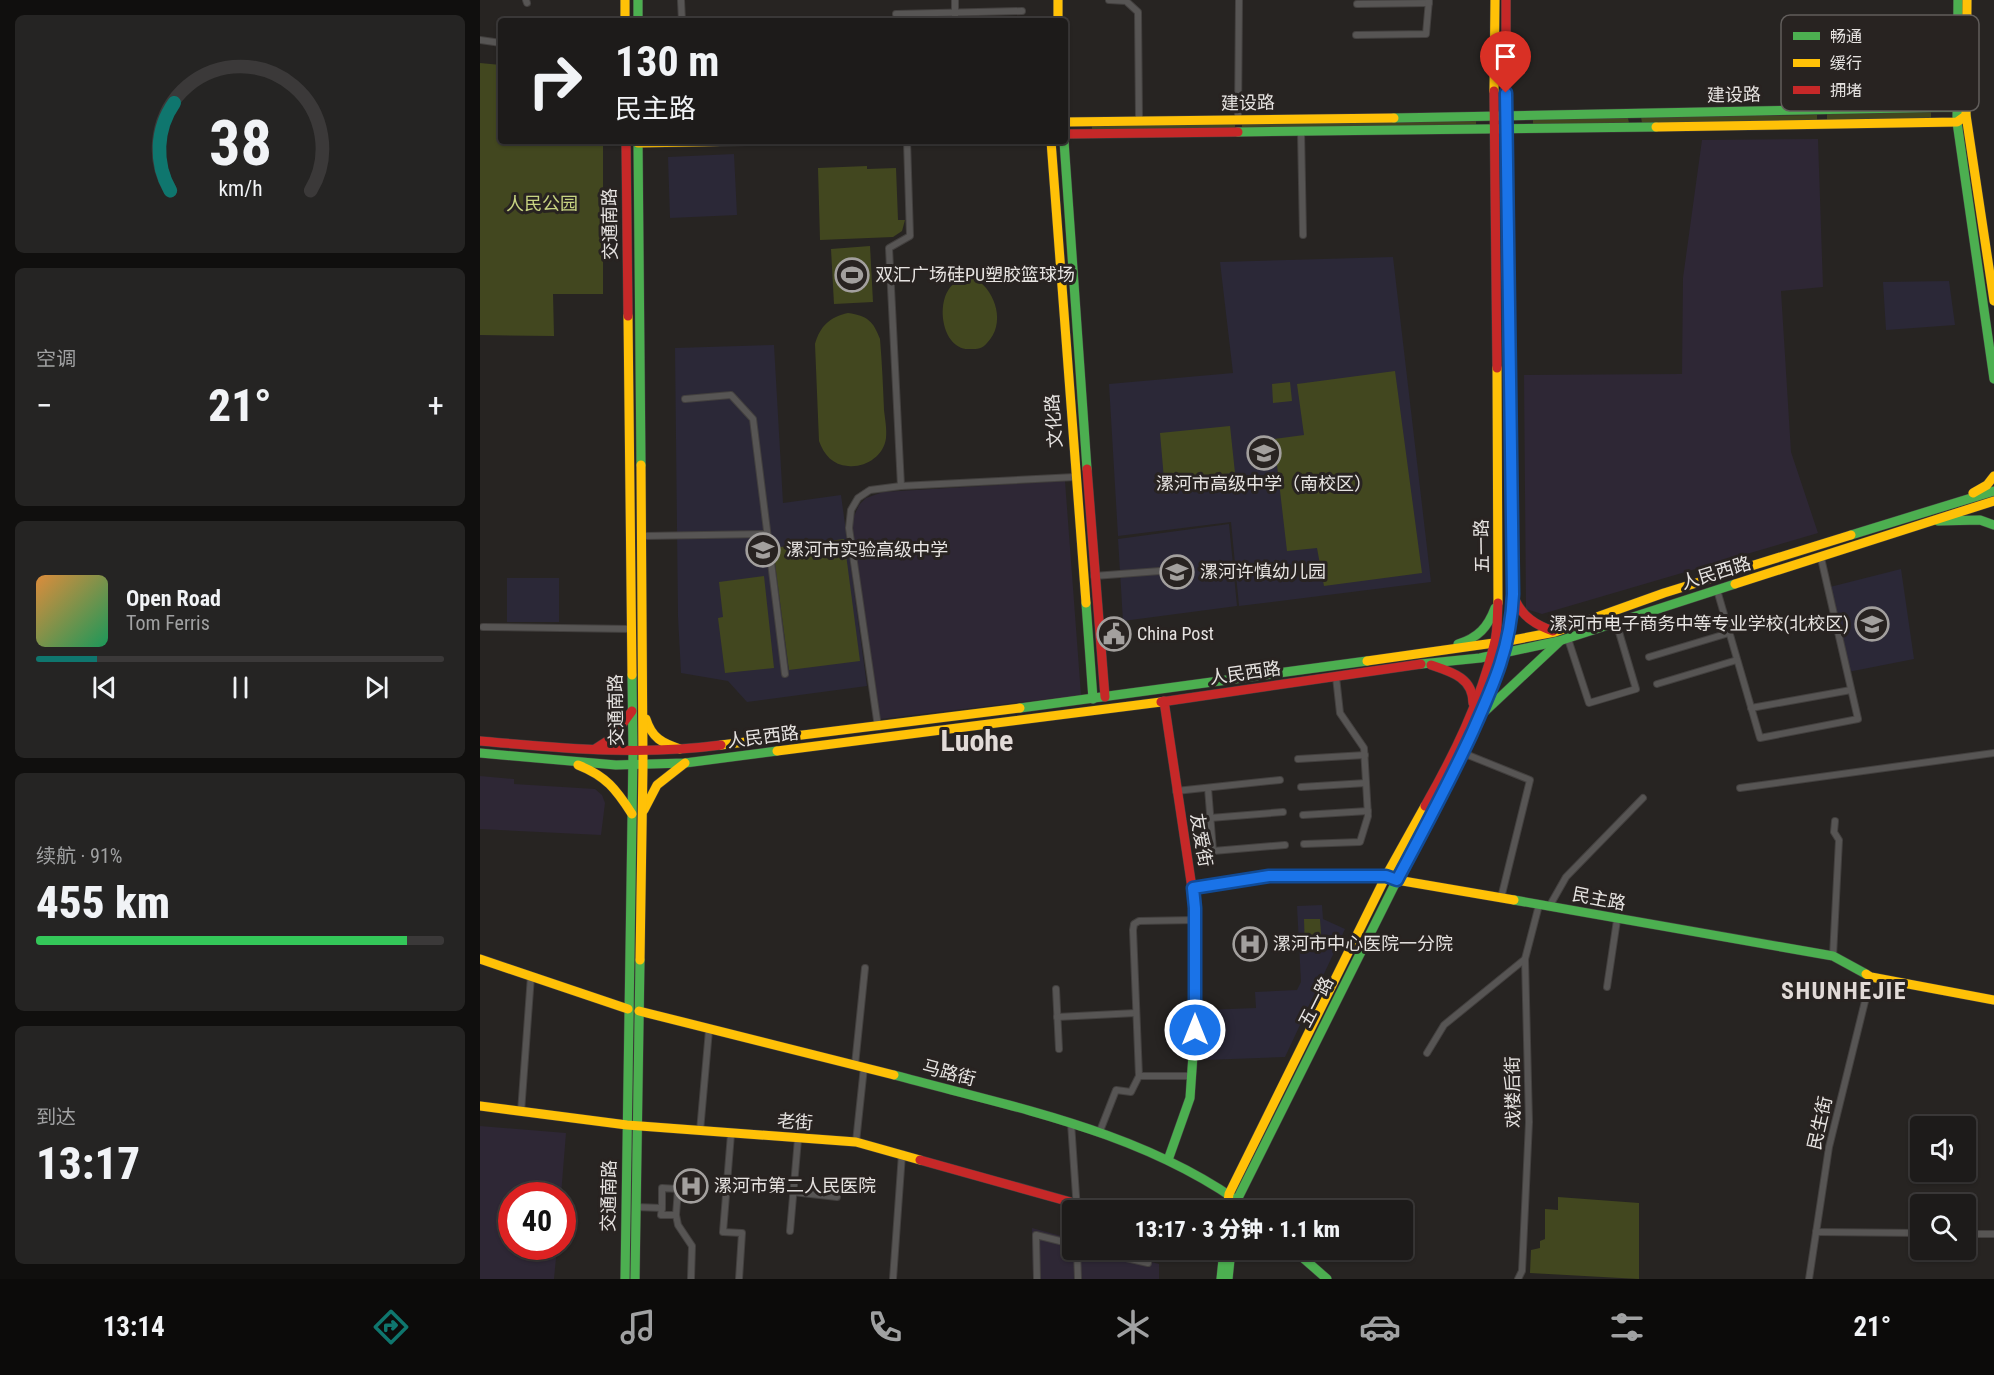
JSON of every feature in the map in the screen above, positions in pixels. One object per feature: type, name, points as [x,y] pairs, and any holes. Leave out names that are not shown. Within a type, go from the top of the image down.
[{"type":"street","points":[[625,0],[625,18]]},
{"type":"street","points":[[638,0],[638,18]]},
{"type":"street","points":[[681,0],[682,18]]},
{"type":"street","points":[[954,0],[955,18]]},
{"type":"street","points":[[1058,0],[1058,18]]},
{"type":"street","points":[[1109,0],[1126,1],[1138,12],[1139,120]]},
{"type":"street","points":[[1238,132],[1239,0]]},
{"type":"street","name":"五一路","points":[[1234,1200],[1233,1197],[1463,753],[1495,643],[1499,594],[1494,130],[1495,0]]},
{"type":"street","name":"五一路","points":[[1232,1200],[1386,876],[1475,716],[1505,654],[1508,641],[1513,594],[1506,0]]},
{"type":"street","points":[[1959,0],[1959,15]]},
{"type":"street","points":[[1967,0],[1967,15]]},
{"type":"street","points":[[1356,35],[1425,34],[1429,1],[1357,4]]},
{"type":"street","points":[[896,14],[1022,11]]},
{"type":"street","points":[[480,40],[498,43]]},
{"type":"street","name":"建设路","points":[[1068,122],[1506,117],[1781,111]]},
{"type":"street","points":[[1821,111],[1822,124]]},
{"type":"street","points":[[1956,111],[1994,379]]},
{"type":"street","points":[[1961,111],[1966,115]]},
{"type":"street","points":[[1966,111],[1994,302]]},
{"type":"street","points":[[1635,114],[1636,128]]},
{"type":"street","points":[[1957,122],[1966,115]]},
{"type":"street","name":"建设路","points":[[1068,134],[1506,130],[1957,122]]},
{"type":"street","points":[[1301,131],[1303,235]]},
{"type":"street","name":"交通南路","points":[[626,144],[632,629],[638,709]]},
{"type":"street","name":"交通南路","points":[[635,1279],[639,1011],[637,815],[633,766],[638,754],[643,536],[637,144]]},
{"type":"street","points":[[901,486],[889,248],[910,236],[907,144]]},
{"type":"street","name":"文化路","points":[[1051,144],[1093,699]]},
{"type":"street","name":"文化路","points":[[1064,144],[1094,576],[1105,698]]},
{"type":"street","points":[[685,399],[731,395],[753,419],[785,674]]},
{"type":"street","points":[[1961,499],[1987,485],[1994,476]]},
{"type":"street","points":[[878,727],[848,520],[858,498],[870,490],[901,486],[1075,477]]},
{"type":"street","name":"人民西路","points":[[480,741],[638,754],[685,750],[1105,698],[1435,650],[1561,637],[1664,593],[1994,490]]},
{"type":"street","name":"人民西路","points":[[480,753],[633,766],[685,763],[1073,715],[1425,663],[1505,654],[1821,558],[1994,501]]},
{"type":"street","points":[[1927,522],[1980,520],[1994,525]]},
{"type":"street","points":[[643,536],[767,534]]},
{"type":"street","points":[[1717,590],[1760,738],[1858,718],[1821,558]]},
{"type":"street","points":[[1094,576],[1160,571]]},
{"type":"street","points":[[1435,650],[1466,642],[1487,629],[1499,594]]},
{"type":"street","points":[[1513,594],[1518,609],[1531,621],[1561,637],[1589,703],[1636,689],[1616,622]]},
{"type":"street","points":[[483,627],[632,629]]},
{"type":"street","points":[[1648,657],[1729,633]]},
{"type":"street","points":[[1475,716],[1561,637]]},
{"type":"street","points":[[1657,684],[1737,660]]},
{"type":"street","points":[[1425,663],[1459,675],[1467,682],[1472,689],[1475,716]]},
{"type":"street","points":[[1304,844],[1360,842],[1368,812],[1364,748],[1340,713],[1336,677]]},
{"type":"street","points":[[1092,687],[1104,686]]},
{"type":"street","points":[[1751,708],[1851,690]]},
{"type":"street","name":"友爱街","points":[[1164,701],[1176,791],[1193,888],[1195,920],[1195,1030],[1190,1098],[1168,1160]]},
{"type":"street","points":[[591,750],[606,745],[615,738],[638,709],[653,737],[685,750]]},
{"type":"street","points":[[1463,753],[1530,780],[1501,898]]},
{"type":"street","points":[[1740,788],[1994,753]]},
{"type":"street","name":"交通南路","points":[[625,1279],[628,1009],[637,815],[644,765],[638,754]]},
{"type":"street","points":[[1298,759],[1365,755]]},
{"type":"street","points":[[561,760],[597,771],[614,786],[637,815],[657,785],[685,763]]},
{"type":"street","points":[[1176,791],[1280,780]]},
{"type":"street","points":[[1301,787],[1366,783]]},
{"type":"street","points":[[1208,788],[1213,851],[1285,845]]},
{"type":"street","name":"戏楼后街","points":[[1518,1279],[1522,1271],[1529,1122],[1525,959],[1544,906],[1566,877],[1643,798]]},
{"type":"street","points":[[1210,818],[1283,812]]},
{"type":"street","points":[[1303,815],[1368,812]]},
{"type":"street","points":[[1833,956],[1839,840],[1834,832],[1835,821]]},
{"type":"street","name":"民主路","points":[[1193,888],[1269,876],[1386,876],[1397,880],[1617,920],[1833,956],[1870,976],[1994,1000]]},
{"type":"street","points":[[1100,1131],[1116,1090],[1131,1092],[1138,1076],[1134,924],[1139,921],[1195,920]]},
{"type":"street","points":[[1607,987],[1617,920]]},
{"type":"street","points":[[480,959],[628,1009]]},
{"type":"street","points":[[1427,1053],[1444,1025],[1525,959]]},
{"type":"street","points":[[856,1142],[865,968]]},
{"type":"street","points":[[521,1112],[531,976]]},
{"type":"street","name":"民生街","points":[[1809,1279],[1828,1147],[1870,976]]},
{"type":"street","points":[[1056,989],[1059,1049]]},
{"type":"street","name":"马路街","points":[[639,1011],[860,1066],[1100,1131],[1168,1160],[1237,1200]]},
{"type":"street","points":[[1057,1017],[1136,1013]]},
{"type":"street","points":[[700,1131],[709,1030]]},
{"type":"street","points":[[1138,1076],[1192,1076]]},
{"type":"street","name":"老街","points":[[480,1106],[627,1125],[856,1142],[1062,1202]]},
{"type":"street","points":[[1071,1122],[1077,1200]]},
{"type":"street","points":[[730,1134],[723,1232],[742,1233],[739,1279]]},
{"type":"street","points":[[790,1231],[798,1139]]},
{"type":"street","points":[[893,1279],[902,1154]]},
{"type":"street","points":[[676,1215],[661,1215],[662,1188],[678,1189],[676,1215],[678,1225],[692,1246],[691,1279]]},
{"type":"street","points":[[793,1192],[837,1197]]},
{"type":"street","points":[[636,1207],[662,1208]]},
{"type":"street","points":[[1816,1232],[1910,1233]]},
{"type":"street","points":[[1976,1233],[1994,1234]]},
{"type":"street","points":[[1037,1279],[1036,1235],[1062,1242]]},
{"type":"street","points":[[1077,1260],[1078,1279]]},
{"type":"street","points":[[1135,1260],[1148,1263]]},
{"type":"street","points":[[1221,1279],[1224,1260]]},
{"type":"street","points":[[1226,1260],[1228,1279]]},
{"type":"street","points":[[1305,1260],[1327,1279]]},
{"type":"shaded area","points":[[1818,139],[1823,287],[1781,291],[1791,452],[1818,533],[1542,614],[1526,609],[1524,375],[1682,374],[1683,278],[1702,140]]},
{"type":"shaded area","points":[[734,154],[737,215],[670,218],[668,157]]},
{"type":"shaded area","name":"漯河市高级中学（南校区）","points":[[1393,257],[1431,582],[1239,606],[1231,522],[1118,536],[1109,384],[1233,373],[1220,262]]},
{"type":"shaded area","points":[[1949,281],[1955,325],[1886,330],[1883,282]]},
{"type":"shaded area","name":"漯河市实验高级中学","points":[[774,345],[783,503],[841,495],[867,686],[747,702],[728,681],[681,673],[678,617],[675,348]]},
{"type":"shaded area","points":[[1065,481],[1081,695],[880,719],[851,523],[859,505],[866,498],[883,492]]},
{"type":"shaded area","name":"漯河许慎幼儿园","points":[[1229,524],[1237,606],[1123,621],[1118,539]]},
{"type":"shaded area","name":"漯河市电子商务中等专业学校(北校区)","points":[[1901,569],[1914,659],[1848,672],[1826,588]]},
{"type":"shaded area","points":[[507,578],[559,578],[559,622],[507,622]]},
{"type":"shaded area","points":[[480,776],[514,779],[514,784],[595,789],[602,795],[605,803],[601,835],[480,829]]},
{"type":"shaded area","points":[[1322,905],[1323,919],[1345,929],[1285,1057],[1205,1060],[1204,1010],[1256,1008],[1255,992],[1297,990],[1301,982],[1297,906]]},
{"type":"shaded area","points":[[480,1126],[566,1133],[562,1182],[498,1182],[498,1260],[556,1260],[554,1279],[480,1279]]},
{"type":"shaded area","points":[[1032,1228],[1062,1236],[1062,1260],[1144,1260],[1159,1264],[1159,1279],[1033,1279]]},
{"type":"green space","name":"人民公园","points":[[480,63],[498,65],[498,144],[603,144],[603,294],[553,294],[554,336],[480,335]]},
{"type":"green space","points":[[1931,112],[1931,118],[1827,120],[1827,114]]},
{"type":"green space","points":[[1817,115],[1817,120],[1642,123],[1641,117]]},
{"type":"green space","points":[[1628,118],[1629,123],[1533,125],[1533,119]]},
{"type":"green space","points":[[1476,121],[1476,126],[1242,127],[1242,122]]},
{"type":"green space","points":[[1235,122],[1235,128],[1092,130],[1092,124]]},
{"type":"green space","points":[[867,166],[867,169],[896,168],[898,220],[905,220],[902,231],[893,237],[820,240],[818,168]]},
{"type":"green space","name":"双汇广场硅PU塑胶篮球场","points":[[870,246],[873,302],[834,304],[831,249]]},
{"type":"green space","points":[[976,279],[989,292],[997,318],[993,335],[987,343],[980,348],[970,349],[960,347],[946,332],[943,308],[950,287],[960,280]]},
{"type":"green space","points":[[848,313],[869,320],[880,339],[886,431],[882,450],[878,455],[867,463],[854,466],[834,461],[826,455],[819,441],[815,344],[827,323]]},
{"type":"green space","points":[[1395,371],[1422,573],[1324,586],[1317,548],[1287,551],[1274,439],[1304,435],[1297,384]]},
{"type":"green space","points":[[1290,382],[1292,401],[1273,403],[1272,384]]},
{"type":"green space","points":[[1230,426],[1235,473],[1164,479],[1160,433]]},
{"type":"green space","points":[[844,539],[860,661],[789,670],[773,548]]},
{"type":"green space","points":[[764,576],[774,668],[725,673],[718,618],[723,617],[719,582]]},
{"type":"green space","points":[[1304,919],[1320,919],[1322,949],[1305,950]]},
{"type":"green space","points":[[1558,1197],[1639,1203],[1639,1279],[1530,1273],[1531,1250],[1540,1248],[1540,1241],[1545,1239],[1545,1209],[1558,1210]]},
{"type":"traffic: fast","points":[[638,0],[638,18]]},
{"type":"traffic: fast","points":[[1958,0],[1958,15]]},
{"type":"traffic: fast","points":[[1394,118],[1781,110]]},
{"type":"traffic: fast","points":[[1957,111],[1994,379]]},
{"type":"traffic: fast","points":[[1961,111],[1966,115],[1964,117]]},
{"type":"traffic: fast","points":[[1238,132],[1656,127]]},
{"type":"traffic: fast","points":[[1506,137],[1510,407]]},
{"type":"traffic: fast","points":[[638,144],[641,465]]},
{"type":"traffic: fast","points":[[1064,144],[1087,469]]},
{"type":"traffic: fast","points":[[1851,535],[1994,491]]},
{"type":"traffic: fast","points":[[1938,521],[1980,520],[1994,525]]},
{"type":"traffic: fast","points":[[1421,664],[1480,658],[1559,641],[1735,584]]},
{"type":"traffic: fast","points":[[1086,603],[1093,699]]},
{"type":"traffic: fast","points":[[1458,644],[1471,639],[1481,631],[1495,608]]},
{"type":"traffic: fast","points":[[1481,715],[1559,642]]},
{"type":"traffic: fast","points":[[1020,708],[1367,661]]},
{"type":"traffic: fast","points":[[625,1279],[633,754],[632,675]]},
{"type":"traffic: fast","points":[[480,753],[616,765],[685,763],[777,751]]},
{"type":"traffic: fast","points":[[1237,1200],[1396,882]]},
{"type":"traffic: fast","points":[[1514,900],[1833,956],[1866,974]]},
{"type":"traffic: fast","points":[[635,1279],[640,960]]},
{"type":"traffic: fast","points":[[1168,1160],[1190,1098],[1195,1026]]},
{"type":"traffic: fast","points":[[894,1075],[1033,1112],[1124,1142],[1168,1161],[1210,1183],[1235,1200]]},
{"type":"traffic: fast","points":[[1221,1279],[1223,1260]]},
{"type":"traffic: fast","points":[[1228,1279],[1230,1260]]},
{"type":"traffic: fast","points":[[1305,1260],[1327,1279]]},
{"type":"traffic: slow","points":[[625,0],[625,18]]},
{"type":"traffic: slow","points":[[1058,0],[1058,18]]},
{"type":"traffic: slow","points":[[1494,91],[1495,0]]},
{"type":"traffic: slow","points":[[1967,0],[1967,15]]},
{"type":"traffic: slow","points":[[1966,111],[1994,301]]},
{"type":"traffic: slow","points":[[1656,127],[1957,122],[1964,117]]},
{"type":"traffic: slow","points":[[1068,122],[1394,118]]},
{"type":"traffic: slow","points":[[1051,144],[1086,603]]},
{"type":"traffic: slow","points":[[628,316],[632,675]]},
{"type":"traffic: slow","points":[[1497,368],[1498,603]]},
{"type":"traffic: slow","points":[[640,960],[643,765],[641,465]]},
{"type":"traffic: slow","points":[[1973,493],[1987,485],[1994,476]]},
{"type":"traffic: slow","points":[[1735,584],[1994,501]]},
{"type":"traffic: slow","points":[[1367,661],[1555,632],[1664,593],[1851,535]]},
{"type":"traffic: slow","points":[[1396,882],[1463,752],[1500,665]]},
{"type":"traffic: slow","points":[[777,751],[1161,702]]},
{"type":"traffic: slow","points":[[721,745],[1020,708]]},
{"type":"traffic: slow","points":[[646,719],[651,731],[659,739],[680,749]]},
{"type":"traffic: slow","points":[[644,810],[657,785],[685,763]]},
{"type":"traffic: slow","points":[[578,765],[610,784],[632,814]]},
{"type":"traffic: slow","points":[[1228,1200],[1229,1194],[1386,876],[1425,806]]},
{"type":"traffic: slow","points":[[1193,888],[1269,876],[1386,876],[1397,880],[1514,900]]},
{"type":"traffic: slow","points":[[480,959],[628,1009]]},
{"type":"traffic: slow","points":[[1866,974],[1871,977],[1994,1000]]},
{"type":"traffic: slow","points":[[639,1011],[894,1075]]},
{"type":"traffic: slow","points":[[480,1106],[627,1125],[856,1142],[920,1160]]},
{"type":"traffic: jam","points":[[1506,0],[1506,137]]},
{"type":"traffic: jam","points":[[1494,91],[1497,368]]},
{"type":"traffic: jam","points":[[1068,134],[1238,132]]},
{"type":"traffic: jam","points":[[626,144],[628,316]]},
{"type":"traffic: jam","points":[[1500,665],[1509,631],[1513,594],[1510,407]]},
{"type":"traffic: jam","points":[[1087,469],[1105,697]]},
{"type":"traffic: jam","points":[[1515,600],[1531,620],[1553,631]]},
{"type":"traffic: jam","points":[[1425,806],[1474,708],[1495,640],[1498,603]]},
{"type":"traffic: jam","points":[[1161,702],[1421,664]]},
{"type":"traffic: jam","points":[[1431,665],[1460,677],[1469,688],[1473,703]]},
{"type":"traffic: jam","points":[[1164,701],[1195,908],[1195,1026]]},
{"type":"traffic: jam","points":[[595,749],[612,738],[632,711]]},
{"type":"traffic: jam","points":[[480,741],[631,750],[721,745]]},
{"type":"traffic: jam","points":[[920,1160],[1063,1200]]},
{"type":"place","name":"双汇广场硅PU塑胶篮球场","points":[[852,275]]},
{"type":"place","name":"漯河市高级中学（南校区）","points":[[1264,453]]},
{"type":"place","name":"漯河市实验高级中学","points":[[763,550]]},
{"type":"place","name":"漯河许慎幼儿园","points":[[1177,572]]},
{"type":"place","name":"漯河市电子商务中等专业学校(北校区)","points":[[1872,624]]},
{"type":"place","name":"China Post","points":[[1114,634]]},
{"type":"place","name":"漯河市中心医院一分院","points":[[1250,944]]},
{"type":"place","name":"漯河市第二人民医院","points":[[691,1186]]},
{"type":"district","name":"Luohe","points":[[977,741]]},
{"type":"district","name":"SHUNHEJIE","points":[[1844,991]]},
{"type":"route","points":[[1195,1030],[1193,888],[1269,876],[1386,876],[1397,880],[1456,769],[1505,654],[1512,617],[1513,594],[1506,93]]}]
